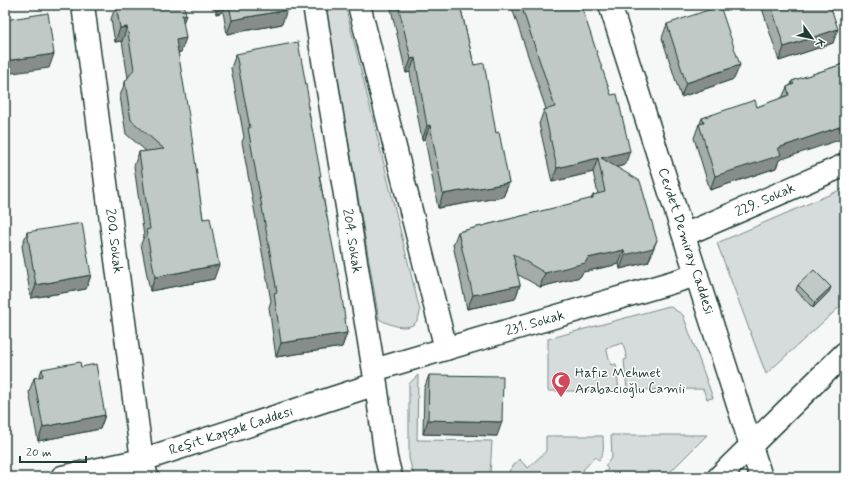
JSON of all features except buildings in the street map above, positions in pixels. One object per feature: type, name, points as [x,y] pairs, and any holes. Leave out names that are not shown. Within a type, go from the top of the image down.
[{"type":"street","name":"200. Sokak","points":[[83,5],[145,468]]},
{"type":"street","name":"204. Sokak","points":[[314,5],[375,377],[386,458],[391,477]]},
{"type":"street","points":[[359,5],[446,349]]},
{"type":"street","name":"Cevdet Demiray Caddesi","points":[[610,5],[762,477]]},
{"type":"street","name":"229. Sokak","points":[[684,235],[845,165]]},
{"type":"street","name":"231. Sokak","points":[[375,377],[446,349],[697,275]]},
{"type":"street","points":[[719,477],[845,353]]},
{"type":"street","name":"Reşit Kapçak Caddesi","points":[[62,477],[145,468],[375,377]]},
{"type":"shaded area","points":[[325,5],[345,5],[420,311],[415,324],[410,326],[398,326],[379,319]]},
{"type":"shaded area","points":[[845,188],[845,302],[766,374],[717,243]]},
{"type":"shaded area","points":[[669,306],[683,315],[713,398],[707,399],[703,389],[627,390],[624,360],[627,359],[623,343],[606,348],[611,365],[616,364],[619,391],[548,391],[548,339]]},
{"type":"shaded area","points":[[418,375],[417,440],[492,441],[490,474],[487,477],[414,477],[409,458],[409,384]]},
{"type":"shaded area","points":[[611,435],[707,435],[665,477],[600,477],[608,469],[605,466],[612,457]]},
{"type":"shaded area","points":[[546,436],[603,436],[601,457],[599,460],[595,457],[583,470],[590,477],[515,477],[509,471],[519,459],[528,468],[546,451]]},
{"type":"place","name":"Hafız Mehmet Arabacıoğlu Camii","points":[[561,398]]}]
